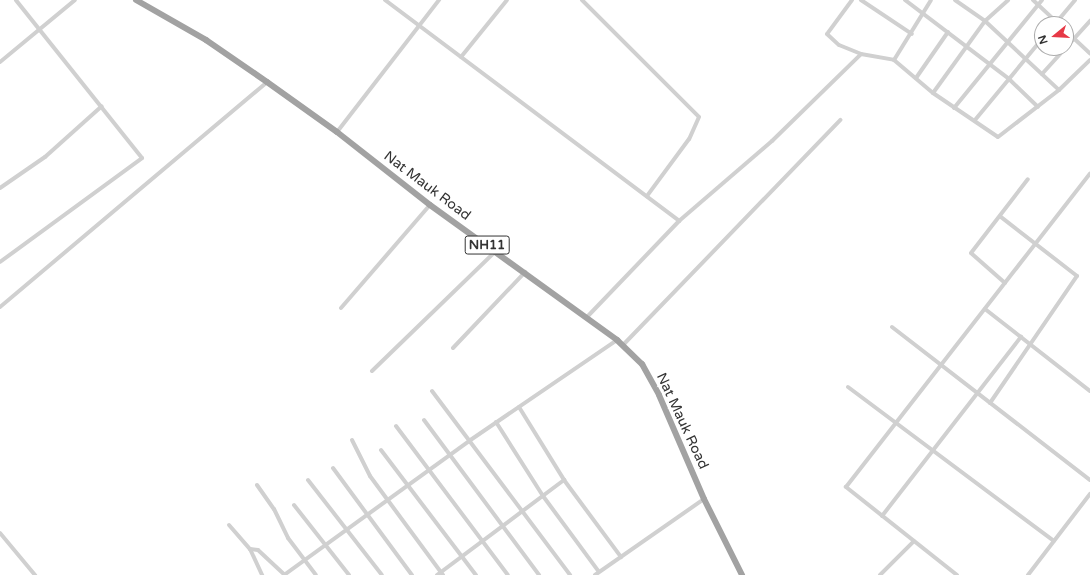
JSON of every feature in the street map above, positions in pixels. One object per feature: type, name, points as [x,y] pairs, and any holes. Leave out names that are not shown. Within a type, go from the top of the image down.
[{"type":"highway","name":"Nat Mauk Road","points":[[136,0],[206,40],[267,82],[337,132],[430,205],[587,316],[617,340],[642,364],[659,394],[704,499],[742,575]]},
{"type":"street","points":[[0,262],[142,158],[16,0]]},
{"type":"street","points":[[0,62],[75,0]]},
{"type":"street","points":[[385,0],[679,220]]},
{"type":"street","points":[[337,132],[439,0]]},
{"type":"street","points":[[461,57],[507,0]]},
{"type":"street","points":[[582,0],[699,117],[689,139],[647,196]]},
{"type":"street","points":[[852,0],[827,34],[839,45],[861,54],[894,60],[933,93],[998,137],[1038,107],[1090,60]]},
{"type":"street","points":[[861,0],[912,34]]},
{"type":"street","points":[[904,0],[924,13],[1009,79],[1038,107]]},
{"type":"street","points":[[894,60],[912,34],[931,0]]},
{"type":"street","points":[[955,0],[985,21],[1058,90]]},
{"type":"street","points":[[933,93],[968,48],[985,21],[1008,0]]},
{"type":"street","points":[[1033,0],[1050,16]]},
{"type":"street","points":[[954,108],[1042,0]]},
{"type":"street","points":[[1062,16],[1075,0]]},
{"type":"street","points":[[1042,74],[1090,21]]},
{"type":"street","points":[[916,78],[948,32]]},
{"type":"street","points":[[1075,39],[1090,53]]},
{"type":"street","points":[[975,120],[1034,48]]},
{"type":"street","points":[[587,316],[679,220],[772,141],[861,54]]},
{"type":"street","points":[[0,307],[267,82]]},
{"type":"street","points":[[0,188],[45,157],[102,106]]},
{"type":"street","points":[[623,346],[840,120]]},
{"type":"street","points":[[957,575],[846,487],[1090,174]]},
{"type":"street","points":[[1005,283],[971,253],[1001,217],[1028,178]]},
{"type":"street","points":[[341,308],[430,205]]},
{"type":"street","points":[[990,403],[1077,276],[1001,217]]},
{"type":"street","points":[[372,371],[496,252]]},
{"type":"street","points":[[453,348],[525,272]]},
{"type":"street","points":[[985,309],[1090,391]]},
{"type":"street","points":[[892,327],[1090,480]]},
{"type":"street","points":[[882,516],[1021,337]]},
{"type":"street","points":[[250,549],[258,550],[285,575],[468,441],[617,340]]},
{"type":"street","points":[[848,387],[1054,541]]},
{"type":"street","points":[[432,391],[468,441],[570,575]]},
{"type":"street","points":[[519,406],[564,480],[621,557]]},
{"type":"street","points":[[424,420],[539,575]]},
{"type":"street","points":[[496,422],[543,496],[597,574],[704,499]]},
{"type":"street","points":[[396,426],[508,575]]},
{"type":"street","points":[[352,440],[370,476],[386,501],[441,574],[564,480]]},
{"type":"street","points":[[381,450],[476,575]]},
{"type":"street","points":[[333,468],[366,516],[412,575]]},
{"type":"street","points":[[308,480],[382,575]]},
{"type":"street","points":[[256,485],[274,509],[288,538],[316,575]]},
{"type":"street","points":[[1028,575],[1090,494]]},
{"type":"street","points":[[294,505],[349,575]]},
{"type":"street","points":[[229,525],[250,549],[262,575]]},
{"type":"street","points":[[0,533],[35,575]]},
{"type":"street","points":[[880,575],[914,541]]}]
